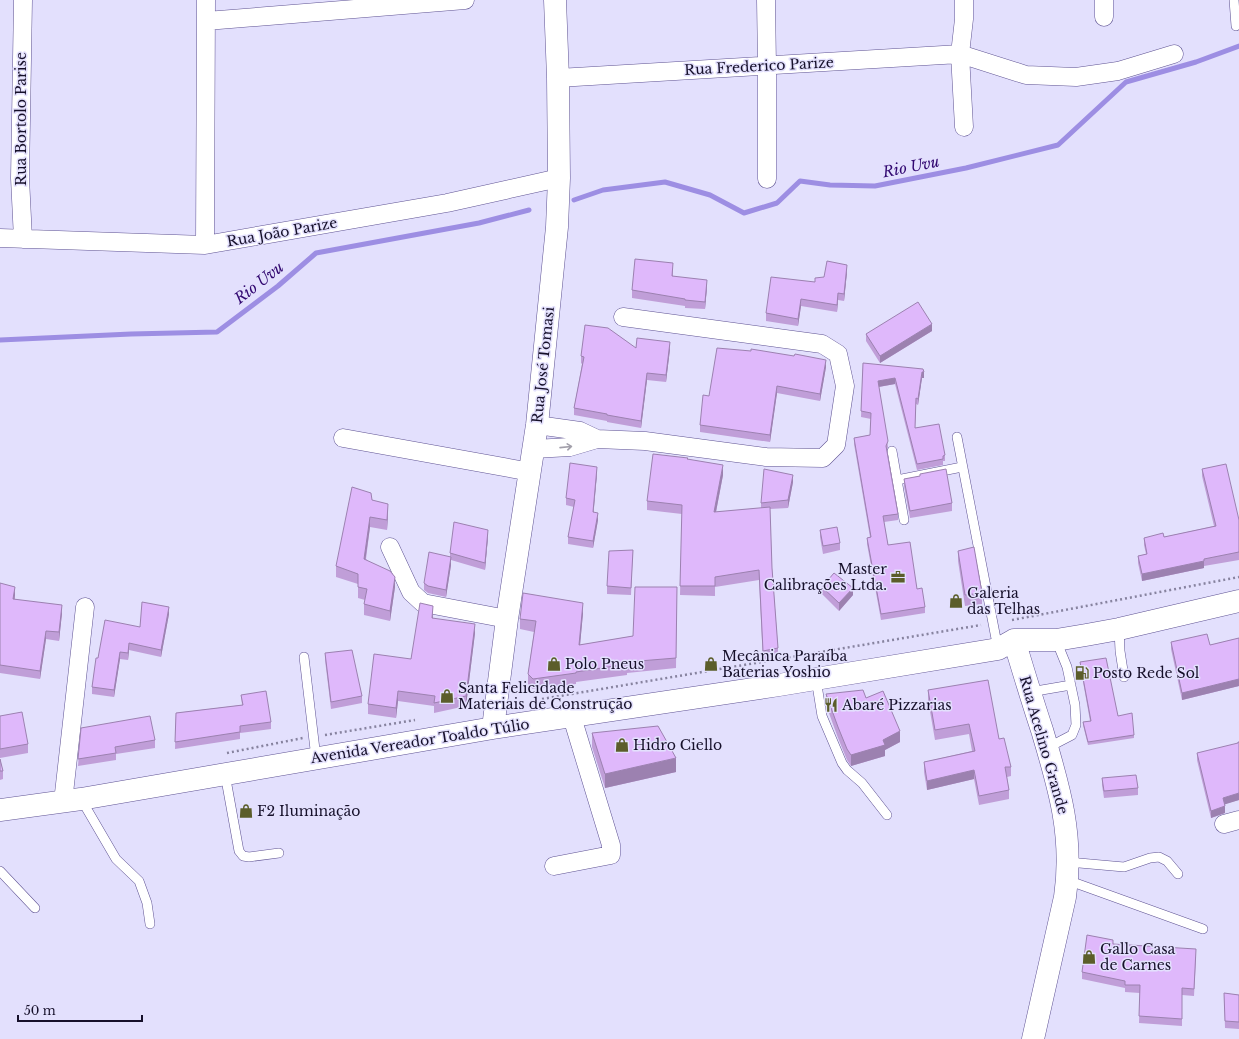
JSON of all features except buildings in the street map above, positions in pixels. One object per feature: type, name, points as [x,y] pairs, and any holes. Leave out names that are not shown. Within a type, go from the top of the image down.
[{"type":"main road","name":"Rua José Tomasi","points":[[493,728],[507,619],[534,449],[557,226],[559,178],[556,0]]},
{"type":"main road","name":"Avenida Vereador Toaldo Túlio","points":[[0,810],[72,800],[493,728],[816,679],[1006,644],[1056,640],[1119,629],[1239,601]]},
{"type":"main road","name":"Rua Acelino Grande","points":[[1006,644],[1030,692],[1065,814],[1068,839],[1068,871],[1061,917],[1034,1039]]},
{"type":"street","name":"Rua Bortolo Parise","points":[[23,0],[20,178],[23,239]]},
{"type":"street","points":[[205,245],[206,0]]},
{"type":"street","points":[[206,21],[465,0]]},
{"type":"street","points":[[766,0],[767,179]]},
{"type":"street","points":[[964,0],[964,19],[960,54],[964,127]]},
{"type":"street","points":[[960,54],[1026,75],[1076,77],[1118,71],[1174,54]]},
{"type":"street","name":"Rua Frederico Parize","points":[[558,78],[960,54]]},
{"type":"street","name":"Rua João Parize","points":[[0,238],[205,245],[447,203],[559,178]]},
{"type":"street","points":[[534,449],[570,447],[597,439],[645,441],[766,456],[823,458],[836,445],[845,386],[838,354],[822,344],[623,317]]},
{"type":"street","points":[[537,425],[580,431],[597,439]]},
{"type":"street","points":[[343,438],[531,472]]},
{"type":"street","points":[[390,547],[411,592],[423,603],[507,619]]},
{"type":"street","points":[[72,800],[84,607]]},
{"type":"street","points":[[554,866],[611,855],[611,845],[572,717]]},
{"type":"lane","points":[[1234,0],[1236,26]]},
{"type":"lane","points":[[957,437],[993,623],[1006,644]]},
{"type":"lane","points":[[892,451],[904,520]]},
{"type":"lane","points":[[897,480],[962,467]]},
{"type":"lane","points":[[1119,629],[1120,651],[1124,677]]},
{"type":"lane","points":[[1047,748],[1072,735],[1076,725],[1075,705],[1067,667],[1056,640]]},
{"type":"lane","points":[[304,657],[316,758]]},
{"type":"lane","points":[[816,679],[822,716],[842,763],[847,770],[862,783],[887,815]]},
{"type":"lane","points":[[1030,692],[1071,685]]},
{"type":"lane","points":[[225,774],[239,851],[243,856],[249,857],[279,853]]},
{"type":"lane","points":[[72,800],[116,859],[139,881],[147,904],[150,924]]},
{"type":"lane","points":[[1068,871],[1124,867],[1150,858],[1159,857],[1167,861],[1178,874]]},
{"type":"lane","points":[[0,871],[35,908]]},
{"type":"lane","points":[[1068,871],[1203,929]]},
{"type":"path","points":[[534,701],[993,623],[1239,577]]},
{"type":"waterway","name":"Rio Uvu","points":[[574,200],[603,190],[665,182],[710,195],[744,213],[777,203],[800,181],[830,185],[875,186],[966,168],[1058,145],[1126,82],[1196,62],[1239,46]]},
{"type":"waterway","name":"Rio Uvu","points":[[0,340],[217,332],[278,286],[316,253],[479,223],[529,210]]},
{"type":"place","name":"Master Calibrações Ltda.","points":[[898,577]]},
{"type":"place","name":"Galeria das Telhas","points":[[956,601]]},
{"type":"place","name":"Polo Pneus","points":[[554,664]]},
{"type":"place","name":"Mecânica Paraíba Baterias Yoshio","points":[[711,664]]},
{"type":"place","name":"Posto Rede Sol","points":[[1082,673]]},
{"type":"place","name":"Santa Felicidade Materiais de Construção","points":[[447,696]]},
{"type":"place","name":"Abaré Pizzarias","points":[[831,705]]},
{"type":"place","name":"Hidro Ciello","points":[[622,745]]},
{"type":"place","name":"F2 Iluminação","points":[[246,811]]},
{"type":"place","name":"Gallo Casa de Carnes","points":[[1089,957]]}]
